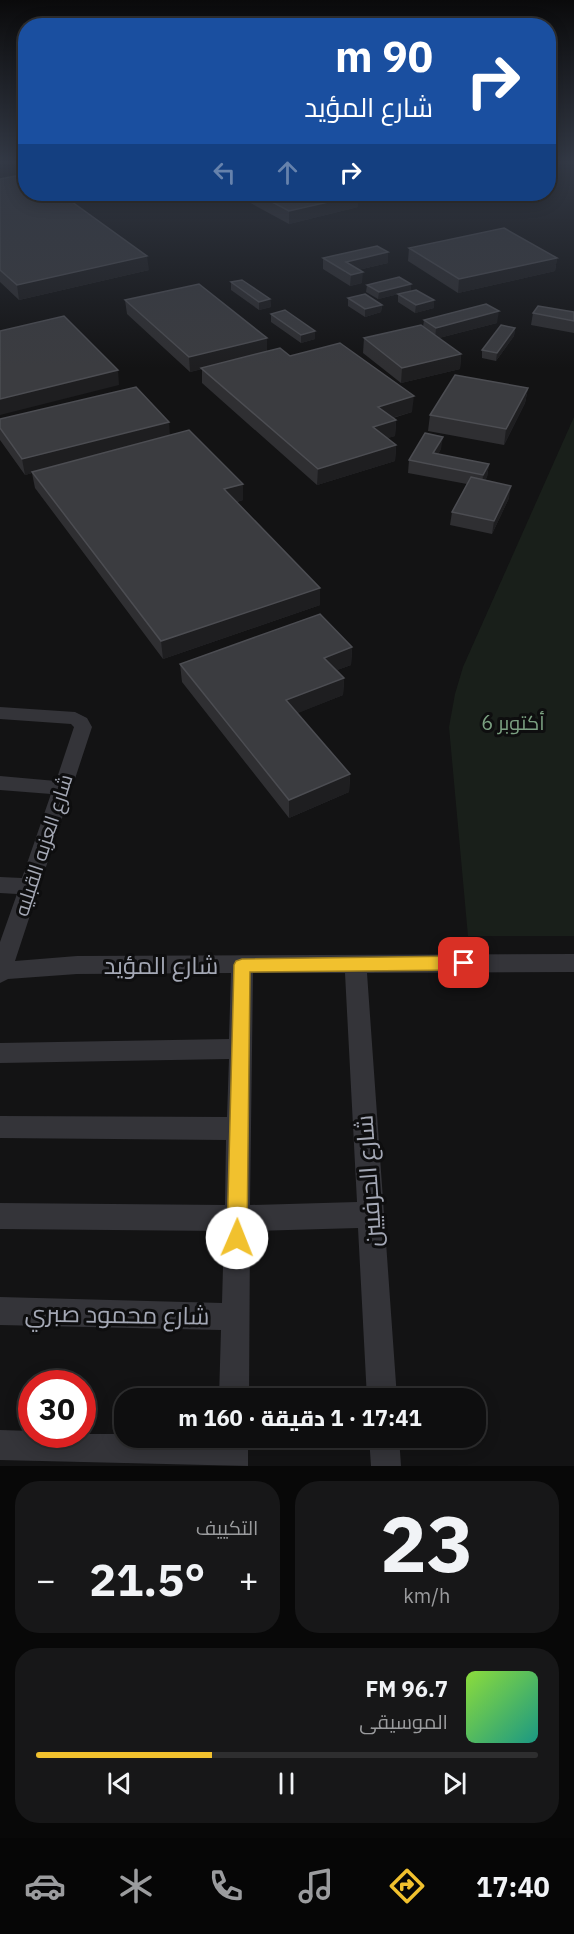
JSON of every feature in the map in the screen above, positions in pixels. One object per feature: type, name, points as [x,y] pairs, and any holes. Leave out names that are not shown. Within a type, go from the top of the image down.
[{"type":"street","name":"شارع العزبه القبليه","points":[[0,713],[75,718],[81,722],[83,727],[0,972]]},
{"type":"street","points":[[0,783],[62,788]]},
{"type":"street","points":[[0,885],[29,886]]},
{"type":"street","name":"شارع المؤيد","points":[[0,972],[77,965],[574,963]]},
{"type":"street","name":"شارع الحرفيين","points":[[355,964],[381,1388]]},
{"type":"street","points":[[234,1388],[242,965]]},
{"type":"street","points":[[0,1053],[239,1049]]},
{"type":"street","points":[[0,1127],[238,1130]]},
{"type":"street","points":[[0,1216],[237,1218],[370,1215]]},
{"type":"street","name":"شارع محمود صبري","points":[[0,1311],[235,1317]]},
{"type":"street","points":[[0,1445],[233,1452]]},
{"type":"street","points":[[385,1448],[386,1466]]},
{"type":"green space","name":"6 أكتوبر","points":[[574,417],[574,936],[468,936],[449,727],[455,694],[463,667]]},
{"type":"building","points":[[0,231],[113,231],[147,256],[17,285],[0,270]]},
{"type":"building","points":[[488,231],[510,231],[557,258],[459,279],[409,248]]},
{"type":"building","points":[[377,246],[388,252],[346,262],[363,272],[351,275],[323,258]]},
{"type":"building","points":[[399,277],[411,284],[379,292],[367,285]]},
{"type":"building","points":[[242,280],[270,299],[259,302],[231,282]]},
{"type":"building","points":[[199,284],[267,338],[189,357],[125,300]]},
{"type":"building","points":[[416,290],[434,300],[416,305],[398,294]]},
{"type":"building","points":[[365,294],[382,305],[365,309],[348,298]]},
{"type":"building","points":[[486,304],[499,311],[436,328],[424,320]]},
{"type":"building","points":[[538,306],[574,312],[574,321],[533,313]]},
{"type":"building","points":[[285,310],[315,331],[301,335],[271,314]]},
{"type":"building","points":[[64,316],[118,370],[0,399],[0,331]]},
{"type":"building","points":[[421,325],[461,354],[402,368],[364,338]]},
{"type":"building","points":[[501,325],[515,328],[497,353],[482,350]]},
{"type":"building","points":[[340,343],[414,396],[378,407],[396,420],[373,427],[396,445],[318,469],[201,368],[280,348],[290,356]]},
{"type":"building","points":[[455,375],[528,388],[506,429],[430,415]]},
{"type":"building","points":[[136,387],[169,422],[22,459],[0,428],[0,419]]},
{"type":"building","points":[[189,430],[243,484],[224,489],[320,588],[161,641],[32,472]]},
{"type":"building","points":[[425,433],[443,437],[433,453],[489,464],[483,475],[409,460]]},
{"type":"building","points":[[471,477],[511,486],[494,521],[452,512]]},
{"type":"building","points":[[320,614],[352,647],[324,658],[344,678],[286,700],[350,774],[289,800],[180,664]]},
{"type":"route","points":[[237,1238],[242,965],[464,963]]}]
